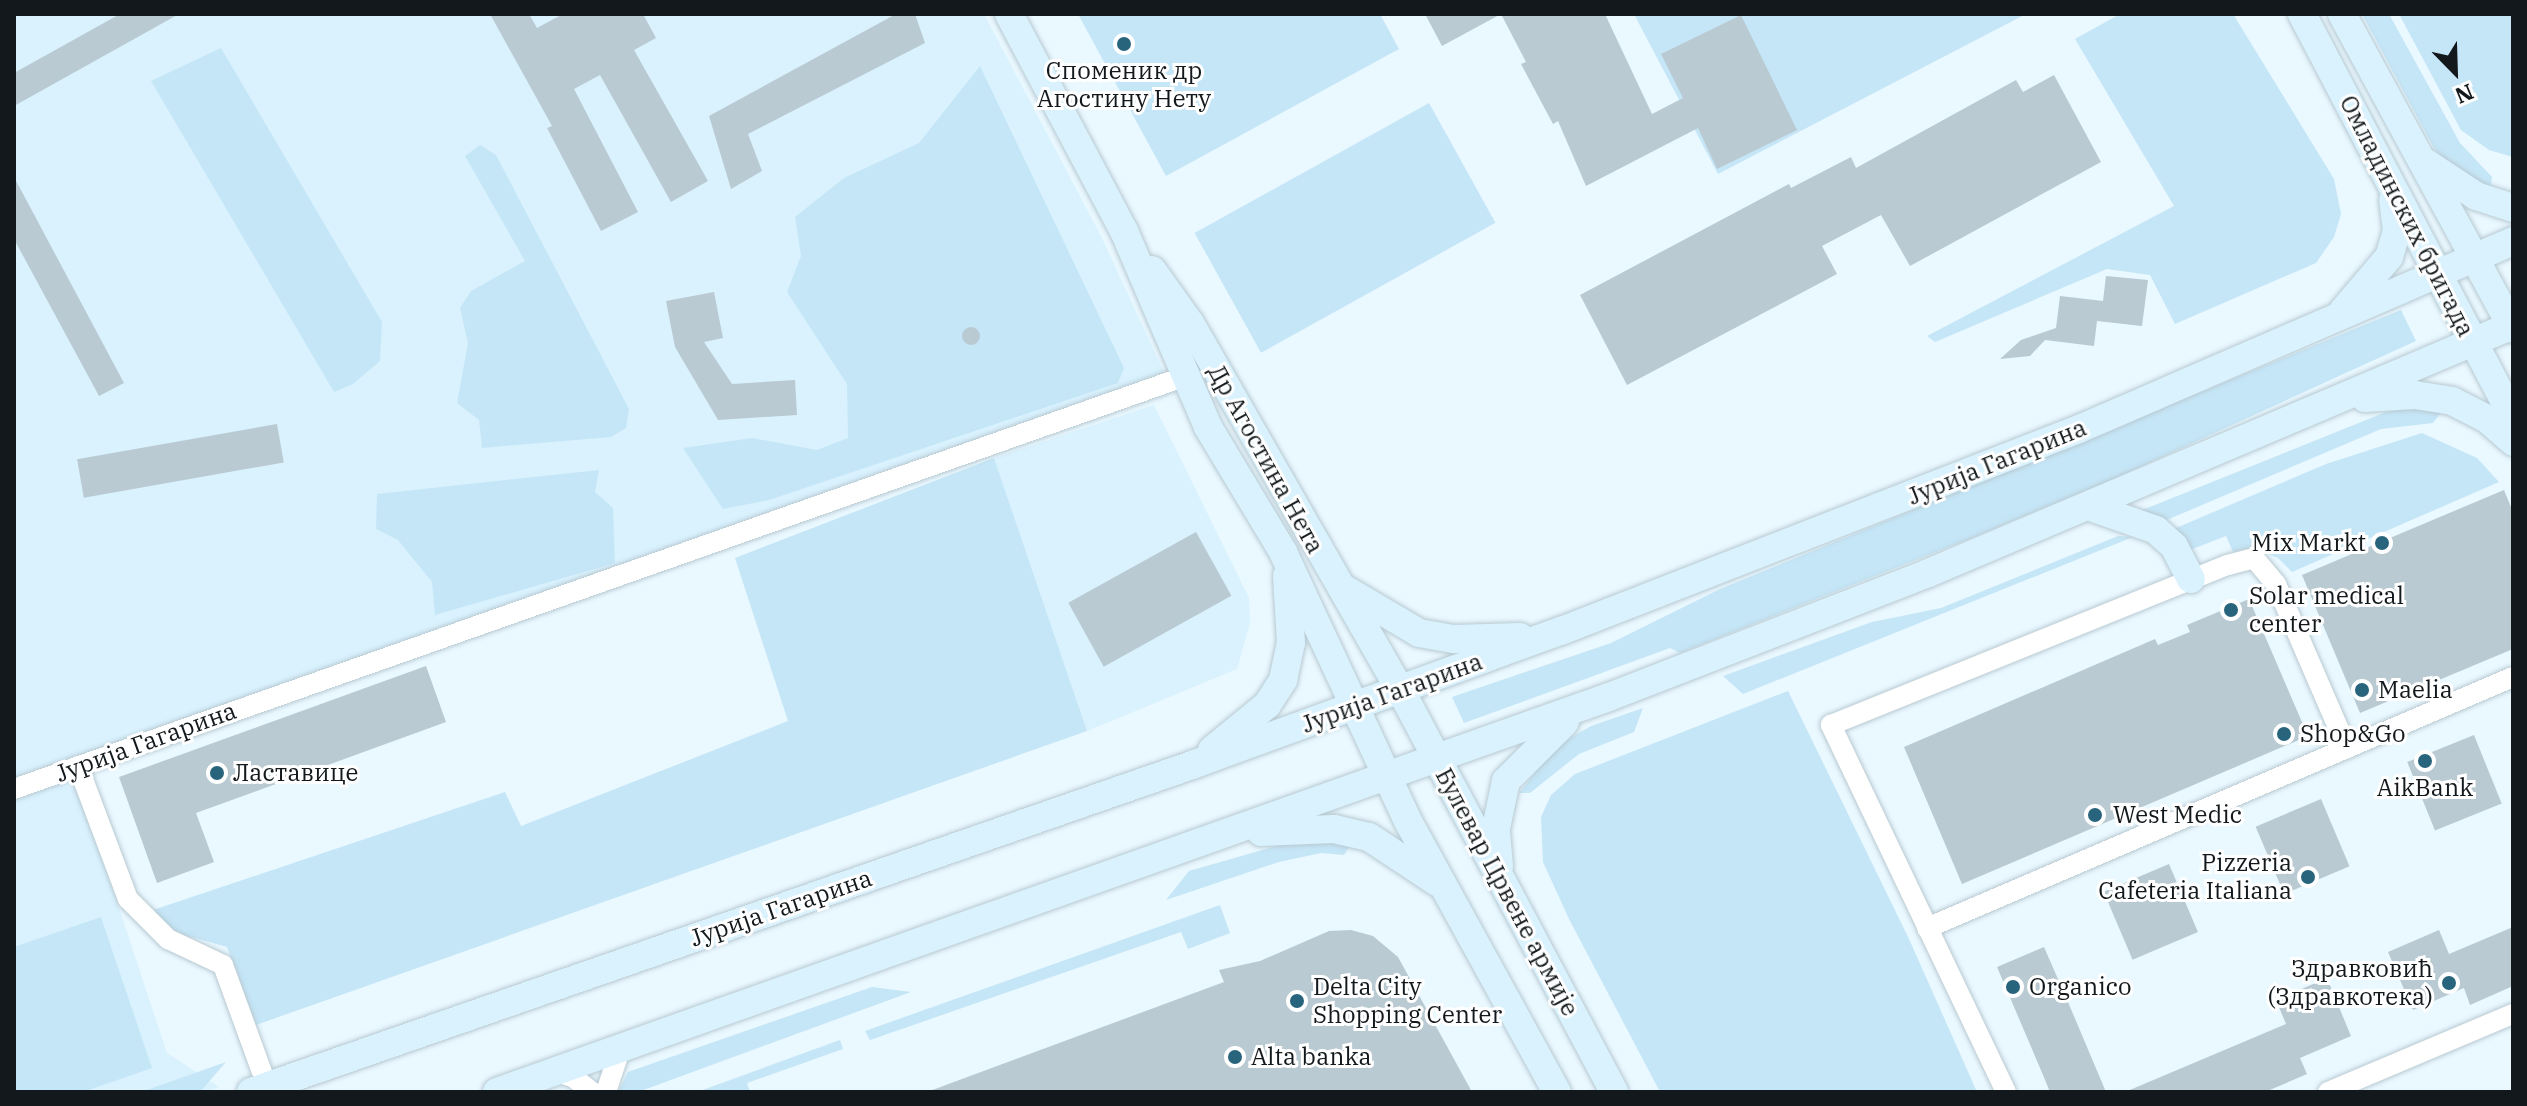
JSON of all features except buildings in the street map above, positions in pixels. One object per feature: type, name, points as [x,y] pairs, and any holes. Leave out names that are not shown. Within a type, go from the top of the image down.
[{"type":"main road","name":"Др Агостина Нета","points":[[1009,14],[1124,231],[1183,377],[1283,552],[1357,706]]},
{"type":"main road","name":"Омладинских бригада","points":[[2302,14],[2513,418]]},
{"type":"main road","name":"Омладинских бригада","points":[[2342,14],[2512,326]]},
{"type":"main road","points":[[2420,158],[2476,196],[2513,208]]},
{"type":"main road","points":[[2335,320],[2380,271],[2395,242],[2398,220],[2387,180]]},
{"type":"main road","name":"Др Агостина Нета","points":[[1124,231],[1190,323],[1335,582],[1401,691]]},
{"type":"main road","name":"Јурија Гагарина","points":[[259,1089],[1192,765],[1561,631],[1934,488],[2335,320],[2513,241]]},
{"type":"main road","points":[[497,1092],[1593,703],[2088,506],[2344,400],[2512,326]]},
{"type":"main road","points":[[2344,400],[2415,395],[2452,401],[2478,412],[2513,442]]},
{"type":"main road","points":[[2088,506],[2156,530],[2174,546],[2191,579]]},
{"type":"main road","points":[[1192,765],[1253,718],[1283,680],[1292,624],[1283,552]]},
{"type":"main road","points":[[1335,582],[1399,623],[1430,636],[1511,639],[1561,631]]},
{"type":"main road","name":"Булевар Црвене армије","points":[[1401,691],[1614,1092]]},
{"type":"main road","points":[[1502,883],[1496,828],[1506,781],[1538,744],[1593,703]]},
{"type":"main road","points":[[1357,706],[1386,777],[1557,1092]]},
{"type":"main road","points":[[1221,835],[1303,828],[1352,832],[1382,843],[1444,888]]},
{"type":"street","name":"Јурија Гагарина","points":[[14,789],[1183,377]]},
{"type":"street","points":[[2006,1092],[1831,725],[2241,560],[2262,562],[2347,748]]},
{"type":"street","points":[[1927,928],[2513,677]]},
{"type":"street","points":[[78,766],[128,899],[168,939],[215,957],[223,965],[259,1089]]},
{"type":"street","points":[[2328,1092],[2513,1014]]},
{"type":"street","points":[[606,1092],[612,1063],[621,1047]]},
{"type":"street","points":[[555,1072],[573,1077],[592,1092]]},
{"type":"shaded area","points":[[14,14],[984,14],[1101,236],[1168,381],[73,769],[167,1053],[219,1087],[206,1092],[14,1092]]},
{"type":"shaded area","points":[[1078,14],[1380,14],[1399,49],[1166,176]]},
{"type":"shaded area","points":[[1634,14],[2026,14],[1718,174]]},
{"type":"shaded area","points":[[2120,14],[2233,14],[2334,179],[2341,214],[2334,237],[2316,263],[2175,324],[2150,275],[2107,269],[1935,342],[1927,336],[2174,206],[2075,39]]},
{"type":"shaded area","points":[[2362,14],[2389,14],[2460,143],[2492,177],[2490,193],[2461,177],[2435,150]]},
{"type":"shaded area","points":[[2399,14],[2513,14],[2513,157],[2489,150],[2461,130]]},
{"type":"shaded area","points":[[221,48],[382,322],[380,361],[353,384],[334,392],[151,81]]},
{"type":"shaded area","points":[[980,66],[1124,368],[1118,383],[769,500],[723,509],[683,448],[752,438],[817,450],[848,438],[847,384],[787,292],[801,256],[795,217],[844,178],[919,143]]},
{"type":"shaded area","points":[[1429,103],[1495,223],[1261,353],[1195,233]]},
{"type":"shaded area","points":[[480,145],[496,155],[629,409],[626,428],[611,437],[482,448],[479,420],[457,403],[468,343],[460,308],[471,291],[525,261],[465,156]]},
{"type":"shaded area","points":[[2401,310],[2416,341],[2116,478],[1969,539],[1680,653],[1670,648],[1464,723],[1452,697],[1611,643],[1720,589]]},
{"type":"shaded area","points":[[1154,405],[1249,598],[1250,623],[1237,669],[1087,731],[994,458]]},
{"type":"shaded area","points":[[2396,408],[2443,410],[2433,423],[2381,429],[2162,522],[2135,513]]},
{"type":"shaded area","points":[[2422,433],[2477,458],[2499,482],[2292,572],[2278,558],[2253,548],[2233,552],[2226,536],[2190,550],[2169,531],[2326,464]]},
{"type":"shaded area","points":[[994,458],[1087,731],[256,1025],[227,947],[166,930],[150,911],[505,792],[521,826],[788,721],[735,558]]},
{"type":"shaded area","points":[[599,470],[595,492],[613,508],[615,563],[435,615],[432,582],[398,540],[376,529],[377,494]]},
{"type":"shaded area","points":[[2118,536],[2133,537],[1743,694],[1723,676],[1872,622],[1941,608]]},
{"type":"shaded area","points":[[1788,691],[1909,939],[1977,1092],[1660,1092],[1569,919],[1543,862],[1541,817],[1551,795],[1575,774]]},
{"type":"shaded area","points":[[1643,708],[1634,732],[1579,754],[1530,793],[1519,793],[1556,746],[1591,726]]},
{"type":"shaded area","points":[[1294,841],[1352,843],[1344,855],[1321,853],[1279,862],[1166,900],[1189,871]]},
{"type":"shaded area","points":[[1220,905],[1230,933],[1188,949],[1181,932],[870,1040],[865,1031]]},
{"type":"shaded area","points":[[101,917],[152,1068],[83,1092],[14,1092],[14,947]]},
{"type":"shaded area","points":[[872,987],[911,992],[638,1092],[618,1092],[628,1072]]},
{"type":"shaded area","points":[[840,1040],[843,1049],[747,1083],[750,1092],[697,1092]]},
{"type":"shaded area","points":[[226,1062],[200,1092],[141,1092]]},
{"type":"place","name":"Споменик др Агостину Нету","points":[[1124,44]]},
{"type":"place","name":"Mix Markt","points":[[2382,543]]},
{"type":"place","name":"Solar medical center","points":[[2231,610]]},
{"type":"place","name":"Maelia","points":[[2362,690]]},
{"type":"place","name":"Shop&Go","points":[[2284,734]]},
{"type":"place","name":"AikBank","points":[[2425,761]]},
{"type":"place","name":"Ластавице","points":[[217,773]]},
{"type":"place","name":"West Medic","points":[[2095,815]]},
{"type":"place","name":"Pizzeria Cafeteria Italiana","points":[[2308,877]]},
{"type":"place","name":"Здравковић (Здравкотека)","points":[[2449,983]]},
{"type":"place","name":"Organico","points":[[2013,987]]},
{"type":"place","name":"Delta City Shopping Center","points":[[1297,1001]]},
{"type":"place","name":"Alta banka","points":[[1235,1057]]}]
